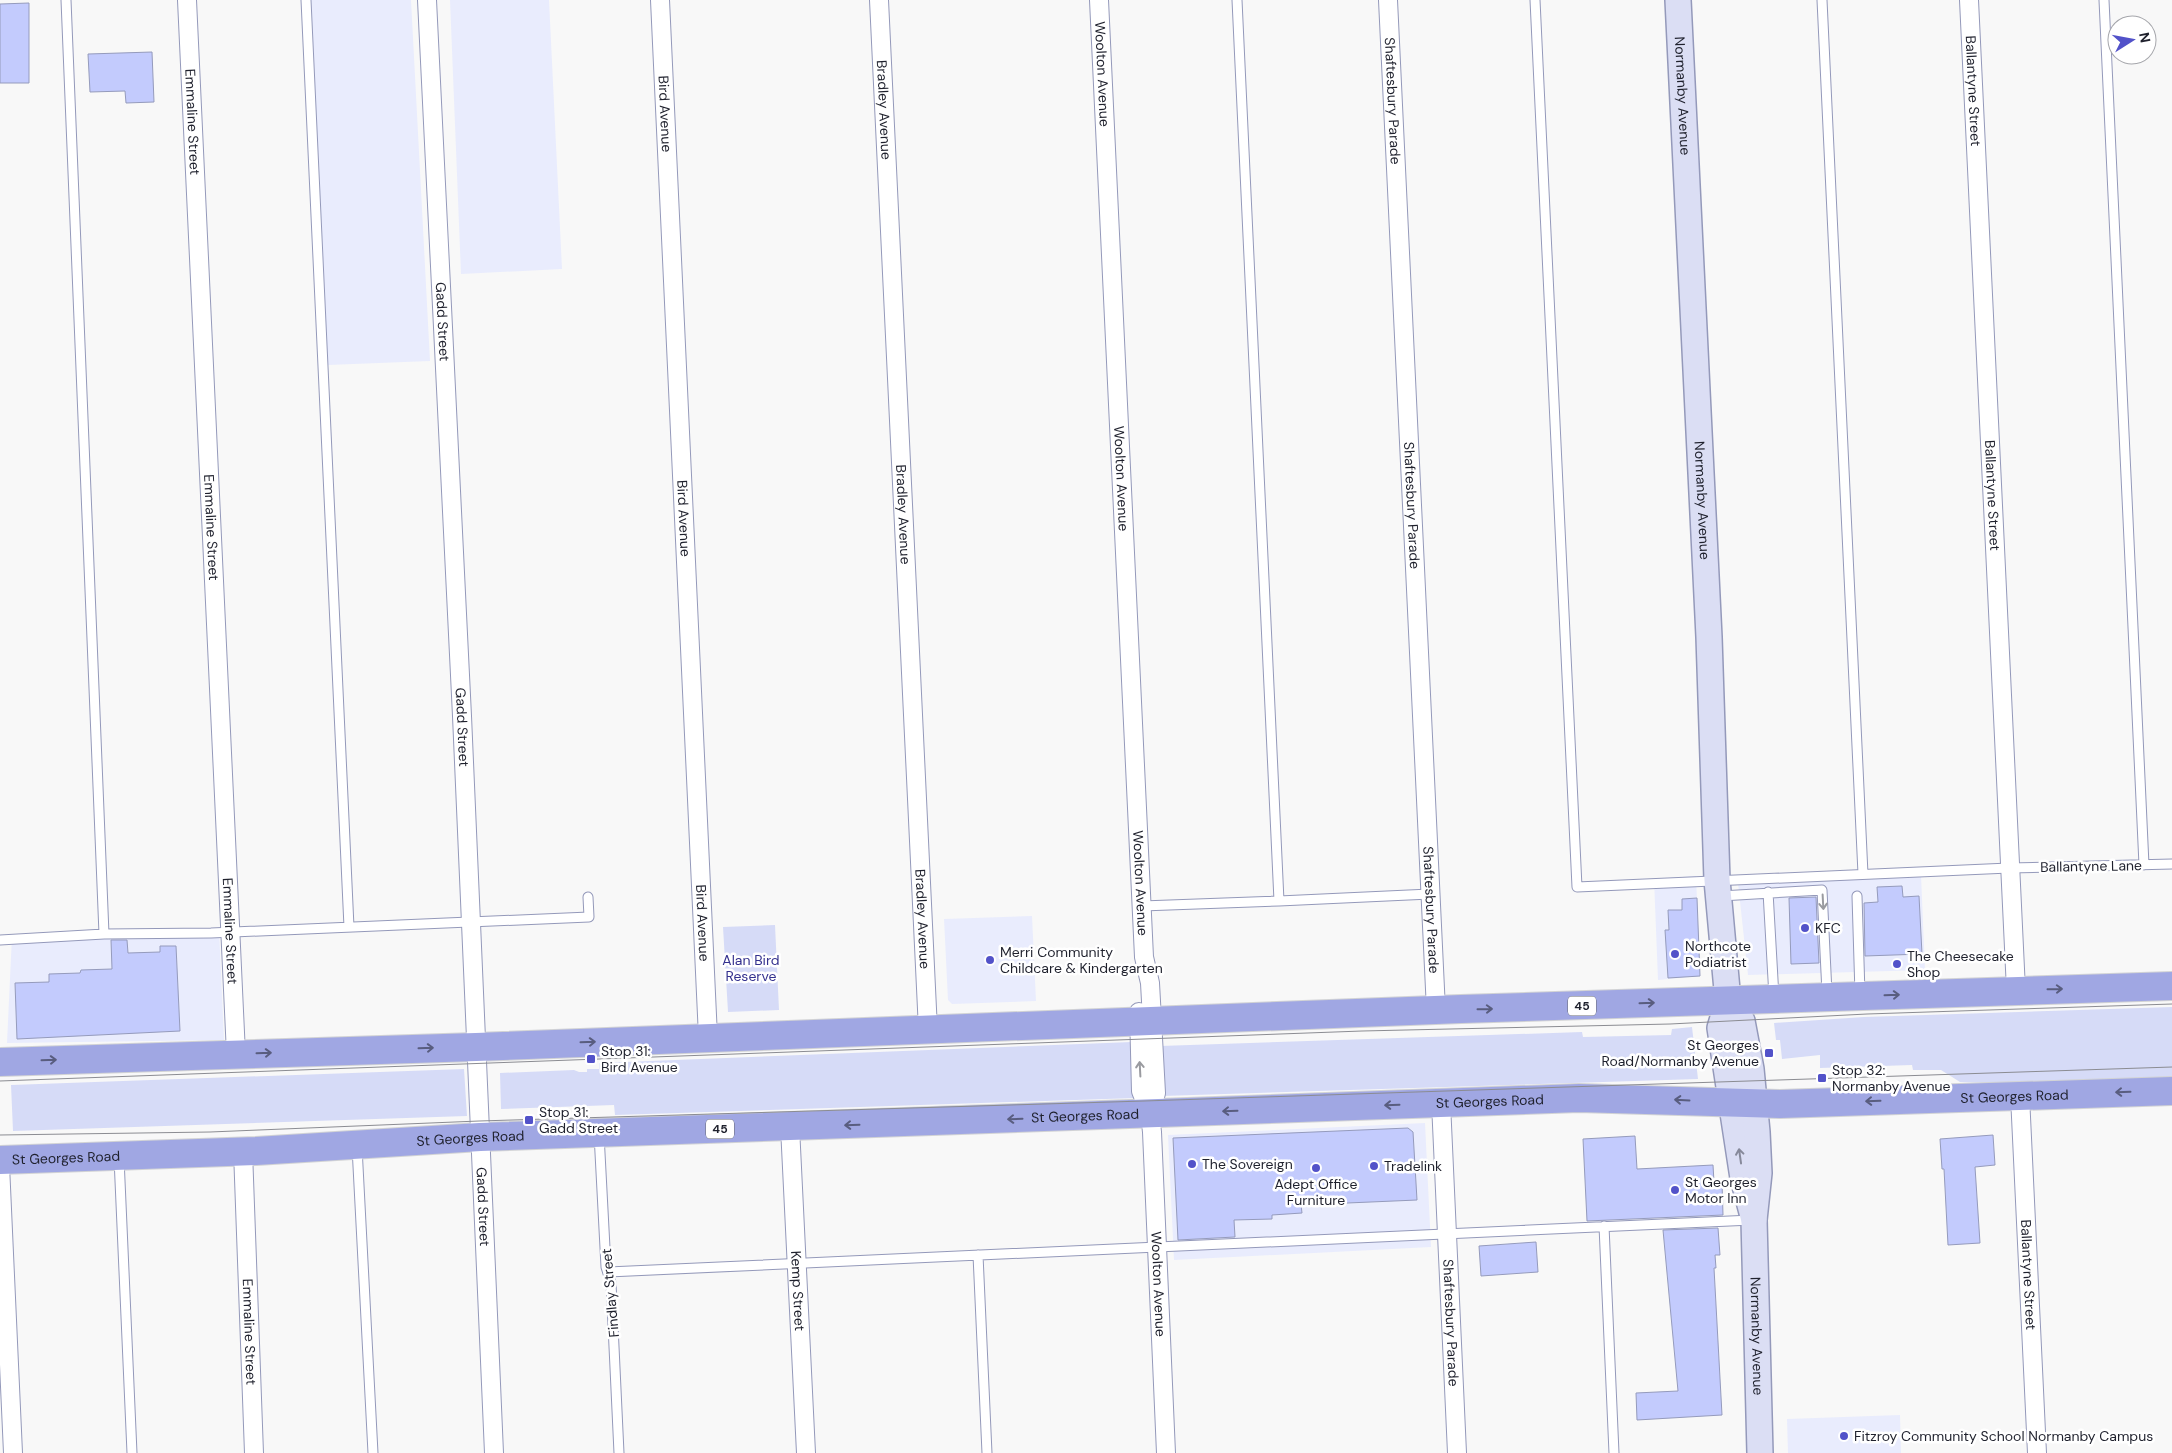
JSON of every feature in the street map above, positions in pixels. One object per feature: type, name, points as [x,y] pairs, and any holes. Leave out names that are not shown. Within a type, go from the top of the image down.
[{"type":"highway","name":"45","points":[[0,1062],[708,1038],[1436,1010],[2172,986]]},
{"type":"highway","name":"St Georges Road","points":[[0,1160],[357,1146],[480,1137],[1441,1103],[1618,1098],[1743,1103],[2172,1090]]},
{"type":"main road","name":"Normanby Avenue","points":[[1678,0],[1709,646],[1718,888],[1728,1001],[1720,1028],[1743,1103],[1743,1178],[1754,1220],[1760,1453]]},
{"type":"street","name":"Emmaline Street","points":[[187,0],[236,1054]]},
{"type":"street","name":"Gadd Street","points":[[427,0],[494,1453]]},
{"type":"street","name":"Bird Avenue","points":[[660,0],[708,1038]]},
{"type":"street","name":"Bradley Avenue","points":[[879,0],[928,1030]]},
{"type":"street","name":"Woolton Avenue","points":[[1099,0],[1144,957],[1139,987],[1145,1022],[1141,1091],[1150,1114],[1166,1453]]},
{"type":"street","name":"Shaftesbury Parade","points":[[1388,0],[1436,1010]]},
{"type":"street","name":"Ballantyne Street","points":[[1969,0],[2016,990]]},
{"type":"street","name":"Ballantyne Street","points":[[2020,1096],[2038,1453]]},
{"type":"street","name":"Shaftesbury Parade","points":[[1441,1103],[1456,1453]]},
{"type":"street","name":"Kemp Street","points":[[790,1127],[806,1453]]},
{"type":"street","name":"Emmaline Street","points":[[242,1151],[254,1453]]},
{"type":"street","points":[[0,1165],[2,1280],[14,1453]]},
{"type":"lane","points":[[66,0],[104,934]]},
{"type":"lane","points":[[306,0],[349,927]]},
{"type":"lane","points":[[1237,0],[1279,901]]},
{"type":"lane","points":[[1535,0],[1577,887],[1718,888],[1768,892],[1822,890],[1827,997]]},
{"type":"lane","points":[[1822,0],[1863,874]]},
{"type":"lane","points":[[2104,0],[2144,865]]},
{"type":"lane","name":"Ballantyne Lane","points":[[1718,888],[1863,874],[2172,864]]},
{"type":"lane","points":[[1768,892],[1774,999]]},
{"type":"lane","points":[[1142,906],[1430,894]]},
{"type":"lane","points":[[1857,896],[1860,996]]},
{"type":"lane","points":[[0,940],[104,934],[230,932],[589,917],[588,897]]},
{"type":"lane","name":"Findlay Street","points":[[599,1134],[608,1272],[611,1283],[619,1453]]},
{"type":"lane","points":[[357,1146],[373,1453]]},
{"type":"lane","points":[[119,1155],[132,1453]]},
{"type":"lane","points":[[608,1272],[1754,1220]]},
{"type":"lane","points":[[1604,1226],[1614,1453]]},
{"type":"lane","points":[[978,1255],[988,1453]]},
{"type":"shaded area","points":[[311,0],[411,0],[430,361],[328,365]]},
{"type":"shaded area","points":[[450,0],[549,0],[562,269],[461,274]]},
{"type":"shaded area","points":[[1921,875],[1925,970],[1748,975],[1738,883]]},
{"type":"shaded area","points":[[1696,876],[1700,976],[1658,980],[1654,879]]},
{"type":"shaded area","name":"Merri Community Childcare & Kindergarten","points":[[1032,916],[1036,1001],[952,1004],[948,1000],[944,919]]},
{"type":"shaded area","points":[[219,929],[224,1040],[7,1043],[12,936]]},
{"type":"shaded area","points":[[1425,1123],[1431,1247],[1174,1260],[1168,1135]]},
{"type":"shaded area","name":"Fitzroy Community School Normanby Campus","points":[[1900,1415],[1901,1453],[1788,1453],[1787,1419]]},
{"type":"green space","name":"Alan Bird Reserve","points":[[775,925],[779,1010],[728,1012],[723,927]]},
{"type":"green space","points":[[2172,1007],[2172,1082],[2067,1085],[1960,1082],[1941,1070],[1913,1070],[1912,1065],[1820,1068],[1820,1055],[1782,1059],[1780,1040],[1776,1040],[1774,1023],[1864,1017]]},
{"type":"green space","points":[[1692,1027],[1698,1079],[1162,1096],[1160,1046],[1582,1032],[1583,1037],[1671,1035],[1672,1029]]},
{"type":"green space","points":[[1132,1042],[1136,1098],[615,1115],[614,1105],[501,1109],[500,1073],[574,1070],[587,1072],[587,1069],[599,1069],[599,1063]]},
{"type":"green space","points":[[464,1069],[467,1116],[13,1131],[11,1085]]},
{"type":"building","points":[[29,3],[29,83],[0,83],[0,4]]},
{"type":"building","points":[[152,52],[154,102],[126,103],[125,91],[90,92],[88,54]]},
{"type":"building","points":[[1902,886],[1903,897],[1919,896],[1922,954],[1865,956],[1864,903],[1878,902],[1877,887]]},
{"type":"building","name":"KFC","points":[[1816,897],[1819,963],[1791,964],[1789,898]]},
{"type":"building","points":[[1697,898],[1700,976],[1668,978],[1665,930],[1669,930],[1668,910],[1682,910],[1682,899]]},
{"type":"building","points":[[111,940],[127,940],[128,953],[160,952],[160,946],[176,946],[180,1031],[17,1039],[15,983],[49,982],[49,974],[112,969]]},
{"type":"building","points":[[1408,1128],[1413,1132],[1417,1200],[1301,1205],[1302,1213],[1272,1215],[1272,1219],[1234,1220],[1235,1237],[1178,1240],[1173,1138]]},
{"type":"building","points":[[1993,1135],[1995,1165],[1975,1167],[1980,1243],[1948,1245],[1944,1169],[1942,1169],[1940,1139]]},
{"type":"building","points":[[1635,1136],[1637,1169],[1713,1165],[1714,1182],[1722,1182],[1723,1215],[1587,1221],[1583,1139]]},
{"type":"building","points":[[1718,1228],[1720,1255],[1715,1255],[1716,1268],[1714,1268],[1722,1415],[1637,1420],[1636,1393],[1678,1391],[1663,1230]]},
{"type":"building","points":[[1536,1242],[1538,1272],[1481,1276],[1479,1246]]},
{"type":"tram line","points":[[0,1081],[1362,1031],[1670,1024],[1867,1014],[2172,1004]]},
{"type":"tram line","points":[[0,1135],[210,1132],[479,1121],[2172,1067]]},
{"type":"place","name":"KFC","points":[[1805,928]]},
{"type":"place","name":"Northcote Podiatrist","points":[[1675,954]]},
{"type":"place","name":"Merri Community Childcare & Kindergarten","points":[[990,960]]},
{"type":"place","name":"The Cheesecake Shop","points":[[1897,964]]},
{"type":"place","name":"St Georges Road/Normanby Avenue","points":[[1769,1053]]},
{"type":"place","name":"Stop 31: Bird Avenue","points":[[591,1059]]},
{"type":"place","name":"Stop 32: Normanby Avenue","points":[[1822,1078]]},
{"type":"place","name":"Stop 31: Gadd Street","points":[[529,1120]]},
{"type":"place","name":"The Sovereign","points":[[1192,1164]]},
{"type":"place","name":"Tradelink","points":[[1374,1166]]},
{"type":"place","name":"Adept Office Furniture","points":[[1316,1168]]},
{"type":"place","name":"St Georges Motor Inn","points":[[1675,1190]]},
{"type":"place","name":"Fitzroy Community School Normanby Campus","points":[[1844,1436]]}]
